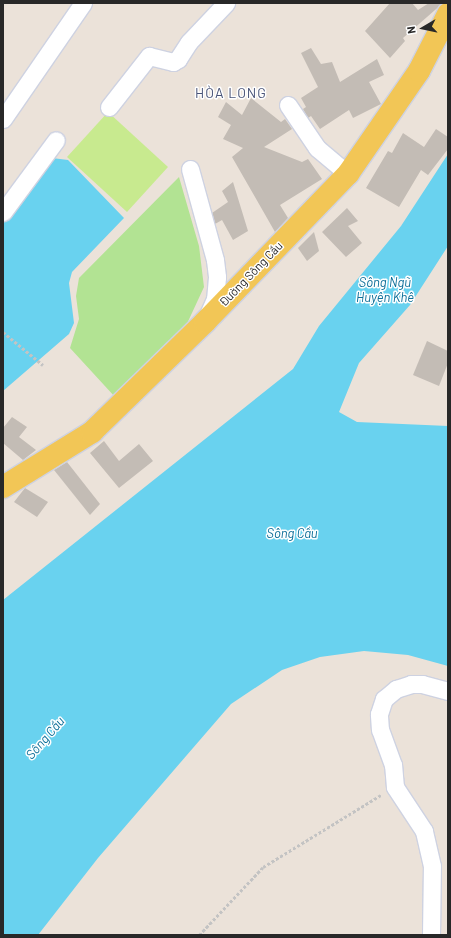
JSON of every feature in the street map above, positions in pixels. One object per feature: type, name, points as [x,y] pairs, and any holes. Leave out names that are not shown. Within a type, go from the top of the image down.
[{"type":"main road","name":"Đường Sông Cầu","points":[[3,487],[92,432],[205,322],[348,174],[419,71],[448,14]]},
{"type":"street","points":[[3,119],[83,3]]},
{"type":"street","points":[[109,106],[149,56],[173,62],[178,59],[189,42],[226,3]]},
{"type":"street","points":[[288,105],[317,148],[348,174]]},
{"type":"street","points":[[3,212],[8,193],[56,140]]},
{"type":"street","points":[[190,168],[215,260],[217,277],[215,299],[205,322]]},
{"type":"street","points":[[431,935],[432,866],[424,831],[395,787],[393,765],[380,730],[379,714],[384,699],[396,689],[411,684],[422,684],[448,692]]},
{"type":"path","points":[[3,332],[43,365]]},
{"type":"path","points":[[199,935],[263,867],[395,787]]},
{"type":"green space","points":[[108,112],[168,167],[127,212],[67,157]]},
{"type":"green space","points":[[179,177],[199,246],[204,287],[185,328],[115,397],[70,348],[79,319],[76,296],[79,278]]},
{"type":"water","name":"Sông Cầu","points":[[448,154],[448,246],[410,305],[359,363],[339,412],[357,422],[448,426],[448,666],[408,655],[364,651],[320,657],[282,670],[231,704],[98,858],[38,935],[3,935],[3,600],[293,369],[319,326],[401,226]]},
{"type":"water","points":[[52,158],[68,160],[124,218],[72,272],[69,283],[74,323],[69,334],[3,391],[3,224]]},
{"type":"building","points":[[390,3],[412,3],[418,10],[429,3],[443,3],[403,38],[405,41],[390,58],[365,31]]},
{"type":"building","points":[[311,48],[321,64],[332,62],[340,82],[377,59],[384,75],[369,82],[381,104],[353,118],[349,110],[320,129],[311,116],[308,118],[303,109],[306,107],[301,98],[318,87],[301,53]]},
{"type":"building","points":[[251,98],[281,122],[285,119],[292,129],[264,147],[302,162],[308,159],[322,179],[280,205],[288,218],[275,232],[232,157],[243,148],[223,139],[231,125],[218,117],[226,102],[242,115]]},
{"type":"building","points":[[436,129],[448,137],[448,149],[428,175],[421,170],[399,207],[366,188],[388,151],[392,153],[403,133],[424,147]]},
{"type":"building","points":[[233,182],[248,231],[233,240],[222,220],[215,224],[212,213],[228,202],[222,191]]},
{"type":"building","points":[[347,208],[358,221],[348,226],[362,243],[346,257],[322,232]]},
{"type":"building","points":[[314,232],[319,251],[307,261],[298,248]]},
{"type":"building","points":[[427,341],[448,351],[448,363],[439,386],[413,375]]},
{"type":"building","points":[[12,417],[27,427],[19,437],[36,450],[23,460],[3,443],[3,428]]},
{"type":"building","points":[[104,441],[119,461],[139,444],[153,461],[119,488],[90,453]]},
{"type":"building","points":[[67,462],[100,504],[90,515],[54,470]]},
{"type":"building","points":[[25,488],[48,502],[37,517],[14,502]]},
{"type":"district","name":"HÒA LONG","points":[[231,93]]},
{"type":"water label","name":"Sông Ngũ Huyện Khê","points":[[385,290]]}]
